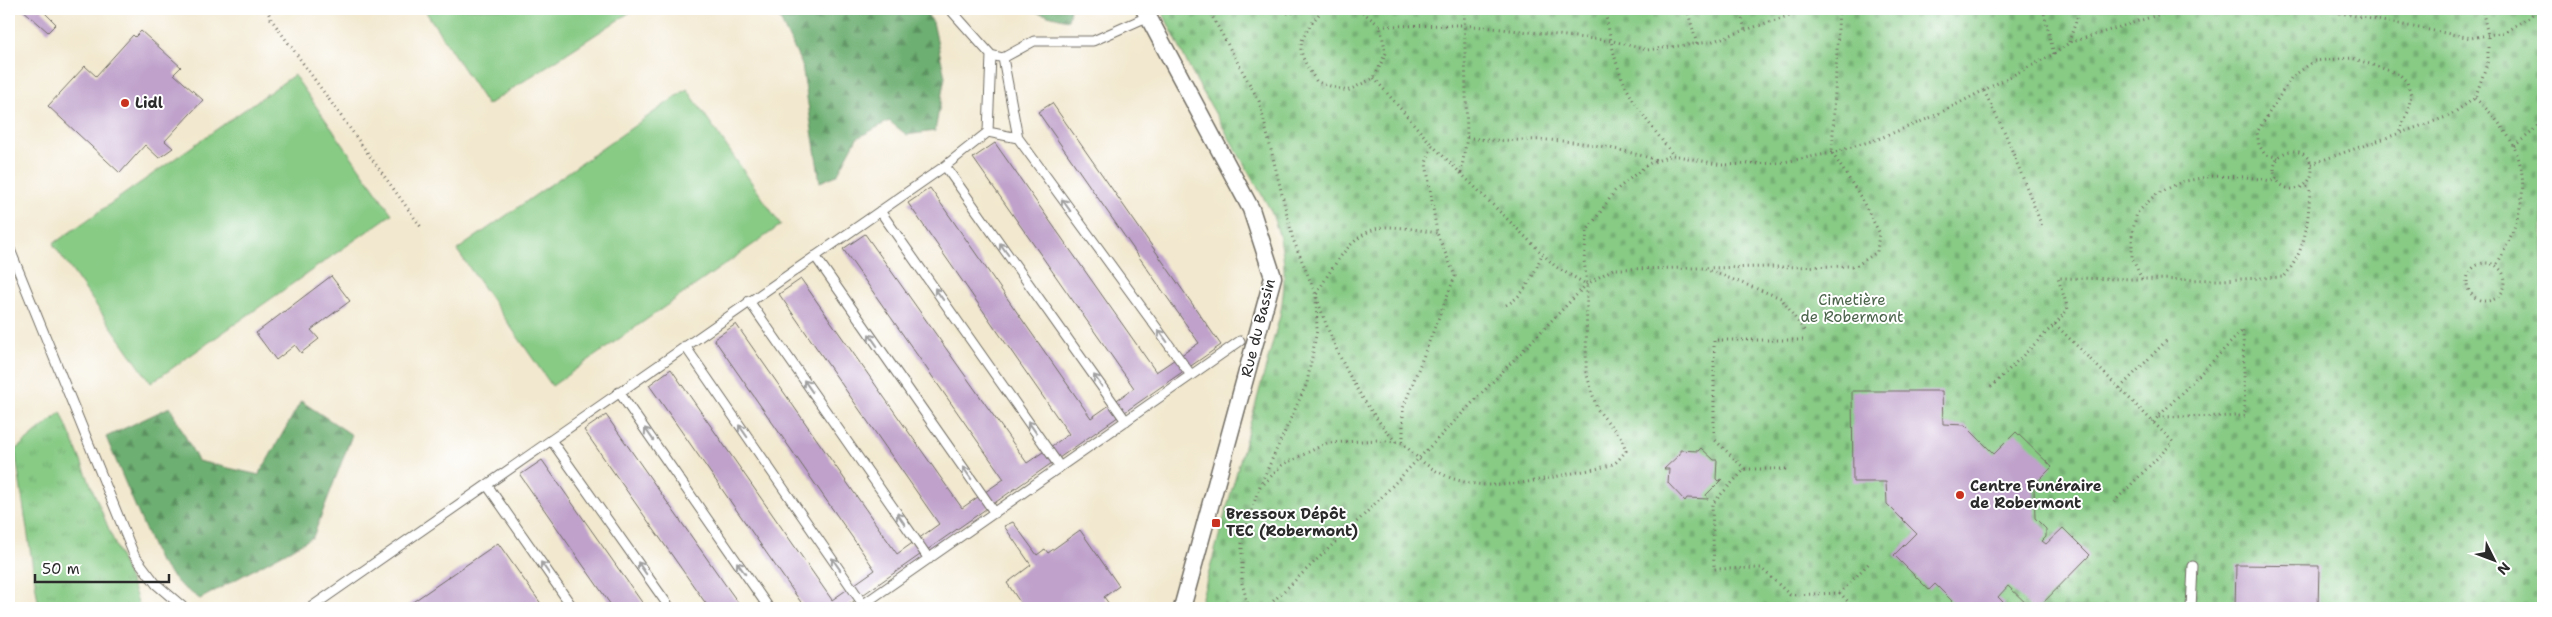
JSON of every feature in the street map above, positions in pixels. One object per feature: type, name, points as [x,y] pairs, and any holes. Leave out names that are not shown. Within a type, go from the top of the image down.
[{"type":"street","name":"Rue du Bassin","points":[[1145,13],[1251,209],[1273,277],[1182,608]]},
{"type":"lane","points":[[950,9],[991,55],[1003,58],[1034,40],[1093,41],[1145,13]]},
{"type":"lane","points":[[310,608],[945,166],[988,132],[991,55]]},
{"type":"lane","points":[[1003,58],[1018,138],[1191,375]]},
{"type":"lane","points":[[988,132],[1018,138]]},
{"type":"lane","points":[[945,166],[1126,421]]},
{"type":"lane","points":[[880,210],[1060,467]]},
{"type":"lane","points":[[9,247],[134,555],[156,584],[183,608]]},
{"type":"lane","points":[[815,256],[995,513]]},
{"type":"lane","points":[[749,301],[929,559]]},
{"type":"lane","points":[[685,346],[861,606],[1240,341]]},
{"type":"lane","points":[[619,392],[769,608]]},
{"type":"lane","points":[[551,440],[670,608]]},
{"type":"lane","points":[[487,485],[573,608]]},
{"type":"lane","points":[[2191,608],[2193,566]]},
{"type":"path","points":[[267,9],[272,19],[421,227]]},
{"type":"path","points":[[1278,9],[1286,13],[1342,9]]},
{"type":"path","points":[[1323,10],[1302,36],[1301,59],[1316,82],[1347,91],[1374,78],[1386,53],[1380,26],[1359,9]]},
{"type":"path","points":[[1461,174],[1467,137],[1464,9]]},
{"type":"path","points":[[1604,9],[1613,40],[1614,56],[1628,93],[1673,155]]},
{"type":"path","points":[[1687,9],[1697,44]]},
{"type":"path","points":[[1740,9],[1746,30]]},
{"type":"path","points":[[1380,26],[1464,25],[1613,40],[1646,50],[1710,42],[1808,9]]},
{"type":"path","points":[[1266,608],[1367,512],[1587,284],[1613,269],[1856,266],[1877,252],[1879,232],[1859,194],[1832,153],[1839,9]]},
{"type":"path","points":[[2043,9],[2054,54]]},
{"type":"path","points":[[2069,42],[2080,9]]},
{"type":"path","points":[[1249,608],[1242,583],[1242,543],[1258,490],[1282,465],[1327,442],[1378,440],[1403,443],[1417,459],[1448,478],[1484,486],[1533,481],[1614,464],[1626,451],[1622,438],[1597,409],[1586,372],[1587,284],[1584,260],[1587,231],[1615,191],[1648,164],[1673,155],[1722,165],[1778,163],[1832,153],[1878,139],[1932,117],[2054,54],[2069,42],[2167,12],[2204,9]]},
{"type":"path","points":[[2320,9],[2471,38],[2505,32],[2531,16],[2536,9]]},
{"type":"path","points":[[2311,164],[2449,116],[2475,98],[2488,61],[2488,35],[2482,9]]},
{"type":"path","points":[[2278,158],[2275,172],[2277,179],[2288,188],[2295,188],[2305,184],[2311,174],[2311,164],[2304,155],[2290,152],[2278,158],[2264,153],[2259,145],[2257,132],[2291,78],[2314,61],[2352,58],[2399,74],[2407,82],[2411,95],[2408,112],[2399,133]]},
{"type":"path","points":[[1374,78],[1432,145],[1542,254],[1556,267],[1587,284]]},
{"type":"path","points":[[1984,91],[2005,133],[2042,226]]},
{"type":"path","points":[[2475,98],[2490,112],[2512,139],[2520,165],[2524,197],[2518,221],[2496,266]]},
{"type":"path","points":[[2514,146],[2531,133],[2543,119]]},
{"type":"path","points":[[1467,137],[1479,140],[1545,140],[1615,148],[1657,160]]},
{"type":"path","points":[[1403,443],[1403,408],[1455,276],[1437,233],[1426,164],[1432,145]]},
{"type":"path","points":[[2142,278],[2132,258],[2132,233],[2137,213],[2154,195],[2181,182],[2212,176],[2246,177],[2271,181],[2277,179]]},
{"type":"path","points":[[1991,387],[2068,309],[2058,278],[2219,280],[2284,277],[2298,260],[2309,217],[2310,190],[2305,184]]},
{"type":"path","points":[[1396,442],[1384,430],[1348,375],[1329,336],[1316,296],[1339,257],[1358,238],[1384,227],[1437,233]]},
{"type":"path","points":[[1506,304],[1516,300],[1533,278],[1542,254]]},
{"type":"path","points":[[2481,263],[2496,266],[2504,278],[2501,292],[2490,300],[2476,298],[2467,286],[2469,272],[2481,263]]},
{"type":"path","points":[[1702,268],[1781,298],[1806,333]]},
{"type":"path","points":[[2055,324],[2174,442],[2111,505]]},
{"type":"path","points":[[2153,422],[2243,330],[2245,416],[2158,417]]},
{"type":"path","points":[[2120,388],[2168,339]]},
{"type":"path","points":[[1790,469],[1745,469],[1714,439],[1714,340],[1803,340]]},
{"type":"path","points":[[1745,469],[1712,504],[1714,569],[1762,568],[1790,596],[1840,593],[1871,562]]},
{"type":"path","points":[[1840,593],[1854,608]]},
{"type":"green space","points":[[424,9],[635,9],[487,105]]},
{"type":"green space","points":[[775,9],[923,9],[933,22],[945,77],[935,131],[907,135],[889,121],[857,138],[837,175],[820,182],[802,65]]},
{"type":"green space","points":[[1023,9],[1070,9],[1068,20]]},
{"type":"green space","name":"Cimetière de Robermont","points":[[1161,9],[2543,9],[2543,608],[1199,608],[1280,316],[1284,287],[1284,262],[1279,236],[1270,209],[1192,73]]},
{"type":"green space","points":[[294,75],[392,214],[151,383],[53,244]]},
{"type":"green space","points":[[687,89],[781,225],[552,386],[457,250]]},
{"type":"green space","points":[[301,401],[352,435],[313,537],[200,599],[180,585],[158,560],[106,437],[170,407],[198,461],[259,475]]},
{"type":"green space","points":[[61,412],[140,608],[39,608],[15,450]]},
{"type":"building","points":[[22,9],[41,9],[56,24],[48,32]]},
{"type":"building","name":"Lidl","points":[[141,31],[181,67],[174,74],[203,100],[165,141],[173,148],[159,158],[145,145],[120,173],[48,106],[85,66],[96,76],[133,35],[135,37]]},
{"type":"building","points":[[1052,103],[1221,345],[844,608],[805,608],[649,385],[671,369],[832,600],[875,570],[714,339],[736,324],[897,554],[939,524],[779,294],[801,279],[962,508],[1004,479],[843,249],[865,234],[1027,463],[1069,434],[908,203],[930,188],[1091,418],[1134,388],[973,158],[995,143],[1156,372],[1199,343],[1038,112]]},
{"type":"building","points":[[331,276],[350,301],[311,330],[319,339],[301,353],[295,345],[276,360],[256,333]]},
{"type":"building","name":"Centre Funéraire de Robermont","points":[[1852,391],[1942,391],[1943,424],[1965,425],[1994,454],[2016,432],[2052,467],[2034,485],[2035,518],[2046,529],[2046,537],[2042,541],[2046,544],[2063,528],[2090,555],[2038,608],[2031,608],[2008,586],[1998,597],[2005,604],[2001,608],[1959,608],[1935,584],[1929,590],[1894,555],[1916,533],[1887,504],[1886,482],[1853,482]]},
{"type":"building","points":[[606,415],[742,608],[709,608],[584,430]]},
{"type":"building","points":[[1701,448],[1714,460],[1717,460],[1716,479],[1718,481],[1722,479],[1706,495],[1708,499],[1687,498],[1685,501],[1668,483],[1669,469],[1664,469],[1680,454],[1680,450],[1698,451]]},
{"type":"building","points":[[542,460],[646,608],[613,608],[520,475]]},
{"type":"building","points":[[1013,522],[1037,555],[1045,549],[1048,553],[1080,530],[1119,586],[1104,597],[1112,608],[1024,608],[1007,583],[1031,565],[1004,526]]},
{"type":"building","points":[[498,543],[544,608],[404,608]]},
{"type":"building","points":[[2236,565],[2319,566],[2318,608],[2235,608]]},
{"type":"place","name":"Lidl","points":[[125,103]]},
{"type":"place","name":"Centre Funéraire de Robermont","points":[[1960,495]]},
{"type":"place","name":"Bressoux Dépôt TEC (Robermont)","points":[[1216,523]]}]
